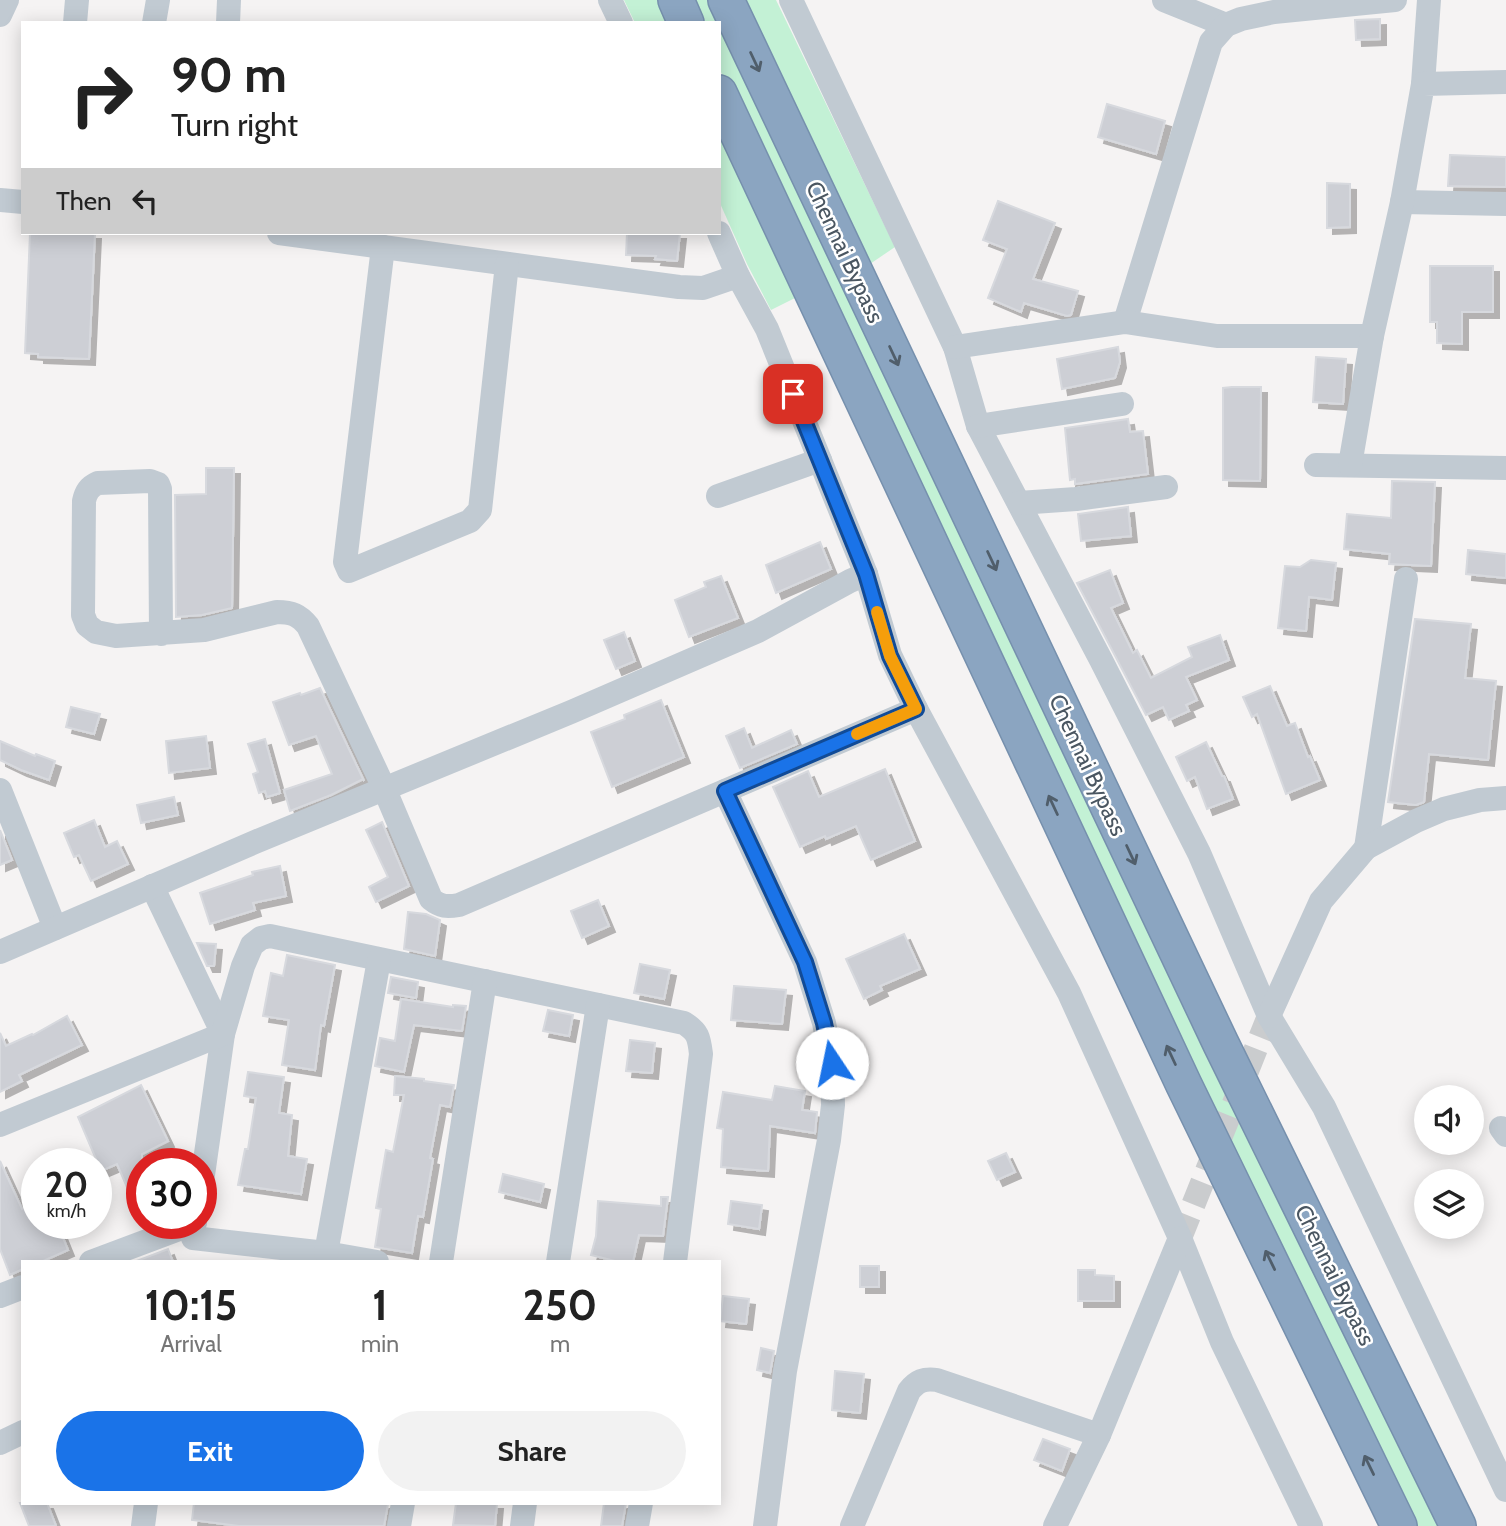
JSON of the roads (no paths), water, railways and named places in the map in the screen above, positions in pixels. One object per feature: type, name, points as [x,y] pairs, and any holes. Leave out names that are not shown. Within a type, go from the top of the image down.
[{"type":"highway","points":[[676,0],[686,21]]},
{"type":"highway","name":"Chennai Bypass","points":[[726,0],[1227,1057],[1458,1526]]},
{"type":"highway","name":"Chennai Bypass","points":[[721,97],[1184,1085],[1399,1526]]},
{"type":"street","points":[[0,15],[7,0]]},
{"type":"street","points":[[75,21],[77,0]]},
{"type":"street","points":[[154,21],[158,0]]},
{"type":"street","points":[[228,21],[229,0]]},
{"type":"street","points":[[610,0],[620,21]]},
{"type":"street","points":[[790,0],[955,347],[978,426],[1199,853],[1269,1016],[1324,1107],[1506,1490]]},
{"type":"street","points":[[1164,0],[1226,25]]},
{"type":"street","points":[[1125,322],[1211,42],[1226,25],[1241,19],[1274,12],[1395,0]]},
{"type":"street","points":[[1350,465],[1371,336],[1402,202],[1423,84],[1429,0]]},
{"type":"street","points":[[1423,84],[1506,82]]},
{"type":"street","points":[[0,200],[21,202]]},
{"type":"street","points":[[1402,202],[1506,204]]},
{"type":"street","points":[[294,235],[679,287],[703,288],[738,276]]},
{"type":"street","points":[[720,235],[738,276],[767,329],[820,460],[866,574],[890,656],[1069,993],[1180,1238],[1222,1342],[1311,1526]]},
{"type":"street","points":[[383,247],[345,562],[349,571],[470,521],[480,510],[508,264]]},
{"type":"street","points":[[955,347],[1125,322],[1217,336],[1371,336]]},
{"type":"street","points":[[978,426],[1122,404]]},
{"type":"street","points":[[718,496],[820,460]]},
{"type":"street","points":[[1316,465],[1506,468]]},
{"type":"street","points":[[161,634],[158,484],[150,481],[98,483],[91,486],[84,501],[83,615],[88,625],[96,632],[116,636],[161,634],[204,630],[278,612],[300,616],[308,626],[384,788],[431,899],[446,907],[459,905],[916,709]]},
{"type":"street","points":[[1019,503],[1076,499],[1166,487]]},
{"type":"street","points":[[0,952],[758,631],[866,574]]},
{"type":"street","points":[[1366,848],[1406,579]]},
{"type":"street","points":[[0,790],[55,928]]},
{"type":"street","points":[[725,791],[805,962],[824,1023],[832,1063],[829,1140],[785,1371],[765,1526]]},
{"type":"street","points":[[1269,1016],[1321,901],[1366,848],[1444,808],[1480,800],[1506,798]]},
{"type":"street","points":[[152,886],[223,1034]]},
{"type":"street","points":[[207,1148],[223,1034],[243,967],[252,945],[261,938],[270,936],[684,1023],[699,1038],[701,1054],[675,1260]]},
{"type":"street","points":[[326,1253],[379,960]]},
{"type":"street","points":[[441,1260],[485,981]]},
{"type":"street","points":[[558,1260],[598,1004]]},
{"type":"street","points":[[0,1125],[223,1034]]},
{"type":"street","points":[[1055,1526],[1099,1435],[1180,1238]]},
{"type":"street","points":[[99,1260],[185,1239]]},
{"type":"street","points":[[210,1239],[366,1260]]},
{"type":"street","points":[[0,1296],[21,1288]]},
{"type":"street","points":[[852,1526],[909,1391],[915,1383],[926,1378],[1099,1435]]},
{"type":"street","points":[[0,1443],[21,1433]]},
{"type":"street","points":[[143,1526],[146,1505]]},
{"type":"street","points":[[399,1526],[402,1505]]},
{"type":"street","points":[[522,1526],[526,1505]]},
{"type":"street","points":[[637,1526],[641,1505]]},
{"type":"tunnel","points":[[1180,1238],[1269,1016]]}]
